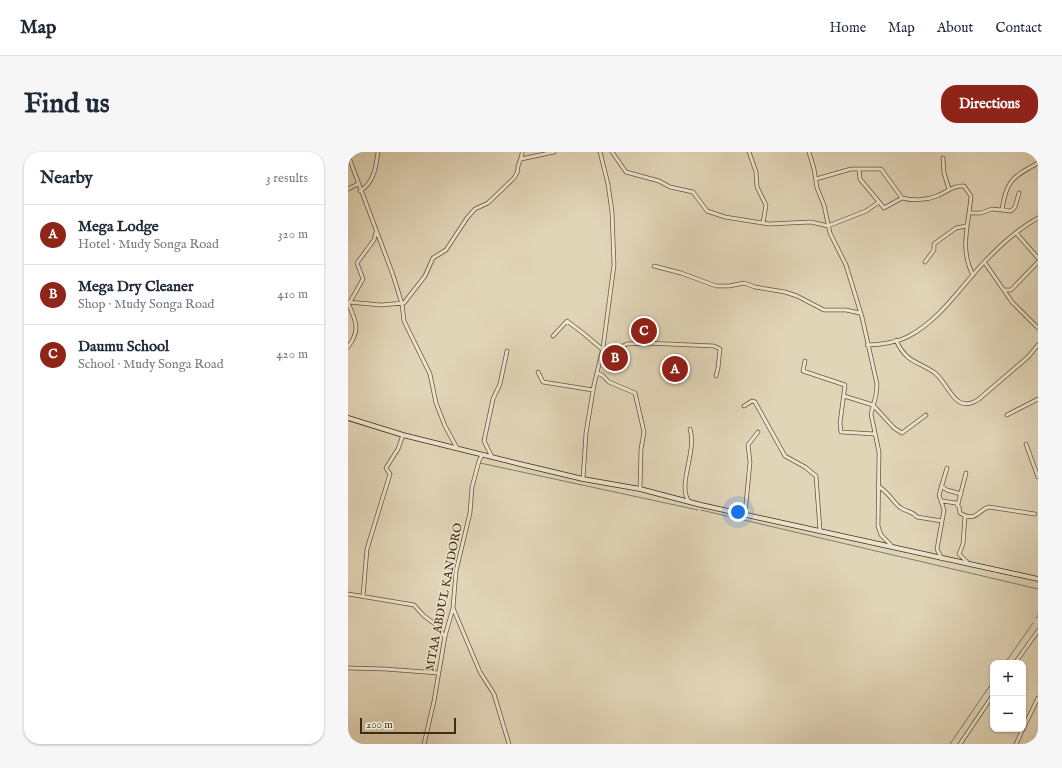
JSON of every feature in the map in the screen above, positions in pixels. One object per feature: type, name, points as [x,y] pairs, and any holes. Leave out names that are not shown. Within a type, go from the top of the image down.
[{"type":"main road","points":[[348,418],[403,435],[583,479],[640,489],[745,514],[891,545],[942,559],[1038,579]]},
{"type":"street","points":[[360,191],[366,187],[373,177],[378,162],[378,152]]},
{"type":"street","points":[[349,302],[382,305],[402,304],[405,302],[425,276],[433,258],[446,250],[467,218],[475,209],[488,203],[514,178],[522,152]]},
{"type":"street","points":[[521,159],[554,152]]},
{"type":"street","points":[[583,479],[586,433],[593,390],[603,349],[614,265],[612,212],[608,184],[600,152]]},
{"type":"street","points":[[612,152],[626,172],[643,175],[670,187],[693,192],[707,211],[725,217],[774,224],[811,222],[828,226],[866,211],[879,202]]},
{"type":"street","points":[[749,152],[756,172],[757,187],[766,205],[763,222]]},
{"type":"street","points":[[809,152],[817,188],[824,205],[830,233],[846,265],[869,350],[877,390],[873,405],[872,418],[879,452],[878,526],[881,535],[891,545]]},
{"type":"street","points":[[348,155],[360,191],[393,276],[402,304],[404,321],[430,374],[436,403],[445,426],[457,448]]},
{"type":"street","points":[[943,158],[944,173],[949,189]]},
{"type":"street","points":[[1002,210],[1008,185],[1022,172],[1038,163]]},
{"type":"street","points":[[816,178],[859,169],[881,169],[902,198]]},
{"type":"street","points":[[859,169],[860,179],[885,209],[902,198],[930,198],[949,189],[964,186],[971,196],[965,243],[965,256],[973,275]]},
{"type":"street","points":[[348,189],[358,184]]},
{"type":"street","points":[[969,213],[981,213],[992,209],[1013,209],[1019,193]]},
{"type":"street","points":[[867,345],[877,345],[908,337],[929,322],[985,262],[1016,234],[1038,218]]},
{"type":"street","points":[[925,262],[934,250],[934,244],[956,228],[968,226]]},
{"type":"street","points":[[348,347],[356,336],[357,330],[349,302],[363,279],[358,262],[374,240],[376,232]]},
{"type":"street","points":[[1016,234],[1038,258]]},
{"type":"street","points":[[985,262],[1004,290],[1024,315],[1038,328]]},
{"type":"street","points":[[1004,290],[1011,290],[1038,262]]},
{"type":"street","points":[[654,266],[681,273],[716,286],[729,286],[744,283],[755,287],[791,294],[824,310],[846,310],[860,313]]},
{"type":"street","points":[[553,336],[567,321],[603,349],[615,350],[627,344],[646,343],[714,346],[720,349],[716,376]]},
{"type":"street","points":[[896,340],[902,353],[936,374],[953,397],[966,404],[972,404],[979,400],[1019,365],[1038,345]]},
{"type":"street","points":[[869,350],[877,345]]},
{"type":"street","points":[[492,457],[484,441],[507,351]]},
{"type":"street","points":[[805,361],[803,371],[845,385],[840,423],[841,432],[875,434]]},
{"type":"street","points":[[538,372],[543,382],[593,390]]},
{"type":"street","points":[[597,373],[602,375],[609,382],[635,393],[644,432],[640,489]]},
{"type":"street","points":[[844,396],[873,405],[894,428],[902,433],[926,415]]},
{"type":"street","points":[[1007,416],[1038,399]]},
{"type":"street","points":[[744,406],[752,401],[755,402],[786,456],[805,467],[816,476],[820,530]]},
{"type":"street","points":[[688,500],[685,490],[691,445],[690,429]]},
{"type":"street","points":[[745,514],[750,462],[748,446],[758,432]]},
{"type":"street","points":[[363,596],[366,549],[390,475],[386,468],[398,449],[403,435]]},
{"type":"street","points":[[1026,444],[1038,477]]},
{"type":"street","name":"MTAA ABDUL KANDORO","points":[[424,744],[445,637],[453,608],[456,571],[470,513],[472,487],[482,455]]},
{"type":"street","points":[[942,559],[937,549],[944,510],[939,495],[947,468]]},
{"type":"street","points":[[966,473],[958,504],[960,513],[965,516],[977,516],[990,507],[1035,514]]},
{"type":"street","points":[[878,486],[888,493],[900,508],[913,512],[917,517],[942,521]]},
{"type":"street","points":[[941,486],[961,494]]},
{"type":"street","points":[[942,502],[958,504]]},
{"type":"street","points":[[965,516],[963,544],[959,554],[968,564]]},
{"type":"street","points":[[348,594],[399,604],[414,605],[424,616],[435,624],[445,637]]},
{"type":"street","points":[[453,608],[480,672],[494,694],[509,744]]},
{"type":"street","points":[[1017,660],[1038,631]]},
{"type":"street","points":[[348,668],[438,673]]},
{"type":"street","points":[[962,743],[992,696]]},
{"type":"street","points":[[1026,723],[1038,698]]},
{"type":"street","points":[[1016,744],[1022,732]]},
{"type":"waterway","points":[[480,463],[698,510]]},
{"type":"waterway","points":[[701,510],[1038,589]]},
{"type":"waterway","points":[[1007,660],[1033,623]]},
{"type":"waterway","points":[[950,744],[990,685]]},
{"type":"place","name":"Daumu School","points":[[644,331]]},
{"type":"place","name":"Mega Dry Cleaner","points":[[615,358]]},
{"type":"place","name":"Mega Lodge","points":[[675,369]]}]
